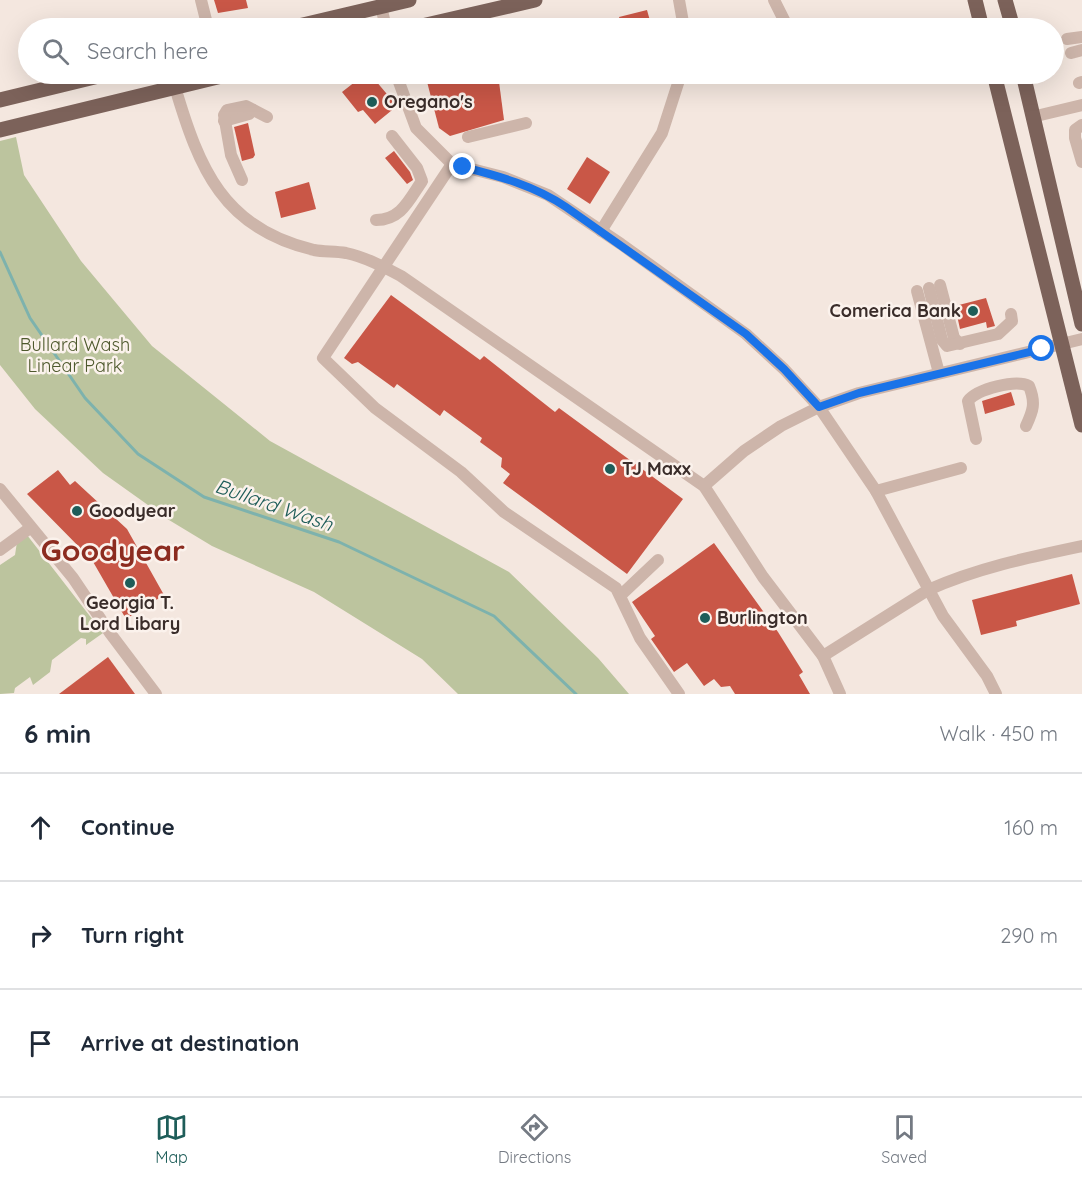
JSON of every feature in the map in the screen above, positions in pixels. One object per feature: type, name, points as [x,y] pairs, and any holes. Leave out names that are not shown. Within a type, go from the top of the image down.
[{"type":"main road","points":[[331,18],[409,0]]},
{"type":"main road","points":[[457,18],[535,0]]},
{"type":"main road","points":[[975,0],[980,18]]},
{"type":"main road","points":[[1005,0],[1010,18]]},
{"type":"main road","points":[[0,99],[64,84]]},
{"type":"main road","points":[[0,130],[165,84]]},
{"type":"main road","points":[[997,84],[1082,425]]},
{"type":"main road","points":[[1025,84],[1082,324]]},
{"type":"street","points":[[201,0],[206,18]]},
{"type":"street","points":[[679,0],[682,18]]},
{"type":"street","points":[[774,0],[783,18]]},
{"type":"street","points":[[381,6],[384,18]]},
{"type":"street","points":[[1067,39],[1082,37]]},
{"type":"street","points":[[180,84],[202,166],[220,194],[245,218],[276,239],[316,250],[347,253],[383,266],[401,276],[704,486],[763,577],[823,656],[840,694]]},
{"type":"street","points":[[400,84],[416,128],[452,164],[503,177],[548,195],[746,334],[784,369],[819,407],[876,491],[928,590],[952,630],[987,677],[996,694]]},
{"type":"street","points":[[601,231],[662,133],[678,84]]},
{"type":"street","points":[[1032,117],[1082,105]]},
{"type":"street","points":[[242,180],[231,155],[224,120],[227,110],[246,106],[267,117]]},
{"type":"street","points":[[468,137],[526,123]]},
{"type":"street","points":[[1082,125],[1076,130],[1075,138],[1082,162]]},
{"type":"street","points":[[376,220],[394,218],[399,214],[422,181],[417,168],[392,136]]},
{"type":"street","points":[[452,164],[323,358],[375,408],[461,472],[504,512],[616,588],[640,638],[679,694]]},
{"type":"street","points":[[933,287],[939,373]]},
{"type":"street","points":[[933,287],[960,337],[960,344]]},
{"type":"street","points":[[933,287],[942,340],[947,346],[1003,332],[1012,321],[1011,314]]},
{"type":"street","points":[[704,486],[744,451],[781,426],[819,407],[859,393],[1082,339]]},
{"type":"street","points":[[976,439],[968,401],[979,393],[1018,383],[1029,387],[1034,409],[1026,426]]},
{"type":"street","points":[[876,491],[961,468]]},
{"type":"street","points":[[0,489],[73,578],[110,633],[156,694]]},
{"type":"street","points":[[0,550],[30,528]]},
{"type":"street","points":[[823,656],[928,590],[969,573],[1082,546]]},
{"type":"street","points":[[621,596],[658,560]]},
{"type":"green space","name":"Bullard Wash Linear Park","points":[[16,137],[24,175],[81,261],[152,346],[270,441],[509,572],[598,658],[629,694],[458,694],[422,659],[314,592],[212,546],[169,520],[103,473],[35,409],[0,365],[0,141]]},
{"type":"green space","points":[[27,535],[103,633],[86,645],[86,639],[81,638],[52,660],[50,672],[33,685],[30,677],[15,688],[14,693],[0,694],[0,565],[15,555],[17,542]]},
{"type":"building","points":[[214,0],[246,0],[248,8],[218,13]]},
{"type":"building","points":[[647,10],[649,18],[619,18]]},
{"type":"building","name":"Oregano's","points":[[352,84],[378,84],[397,106],[375,124],[363,110],[358,112],[342,92]]},
{"type":"building","points":[[428,84],[499,84],[504,120],[450,136],[439,128]]},
{"type":"building","points":[[248,123],[255,155],[253,158],[242,161],[234,127]]},
{"type":"building","points":[[394,151],[410,172],[413,180],[407,184],[385,158]]},
{"type":"building","points":[[587,157],[610,172],[590,204],[567,189]]},
{"type":"building","points":[[309,182],[316,209],[281,218],[275,192]]},
{"type":"building","points":[[391,295],[480,360],[484,356],[555,412],[559,408],[683,499],[627,574],[503,483],[510,474],[501,467],[502,458],[480,442],[482,438],[444,410],[440,416],[397,384],[394,388],[358,362],[352,364],[344,358]]},
{"type":"building","name":"Comerica Bank","points":[[986,298],[995,326],[987,328],[986,322],[960,329],[955,306]]},
{"type":"building","points":[[1011,392],[1015,405],[985,414],[982,401]]},
{"type":"building","points":[[58,470],[70,485],[75,481],[127,529],[164,595],[126,619],[92,560],[27,494]]},
{"type":"building","name":"Burlington","points":[[714,543],[778,632],[803,672],[799,675],[810,694],[735,694],[730,686],[721,687],[714,679],[704,686],[687,663],[674,672],[651,639],[655,636],[632,602]]},
{"type":"building","points":[[1072,574],[1080,604],[1016,621],[1017,626],[981,635],[972,600]]},
{"type":"building","points":[[108,657],[135,694],[59,694]]},
{"type":"waterway","name":"Bullard Wash","points":[[0,252],[30,318],[85,398],[138,454],[204,497],[339,542],[494,616],[576,694]]},
{"type":"place","name":"Oregano's","points":[[372,102]]},
{"type":"place","name":"Comerica Bank","points":[[973,311]]},
{"type":"place","name":"TJ Maxx","points":[[610,469]]},
{"type":"place","name":"Goodyear","points":[[77,511]]},
{"type":"place","name":"Georgia T. Lord Libary","points":[[130,583]]},
{"type":"place","name":"Burlington","points":[[705,618]]},
{"type":"district","name":"Goodyear","points":[[113,551]]},
{"type":"route","points":[[463,167],[503,177],[538,193],[548,195],[621,244],[746,334],[784,369],[819,407],[859,393],[1042,349]]}]
